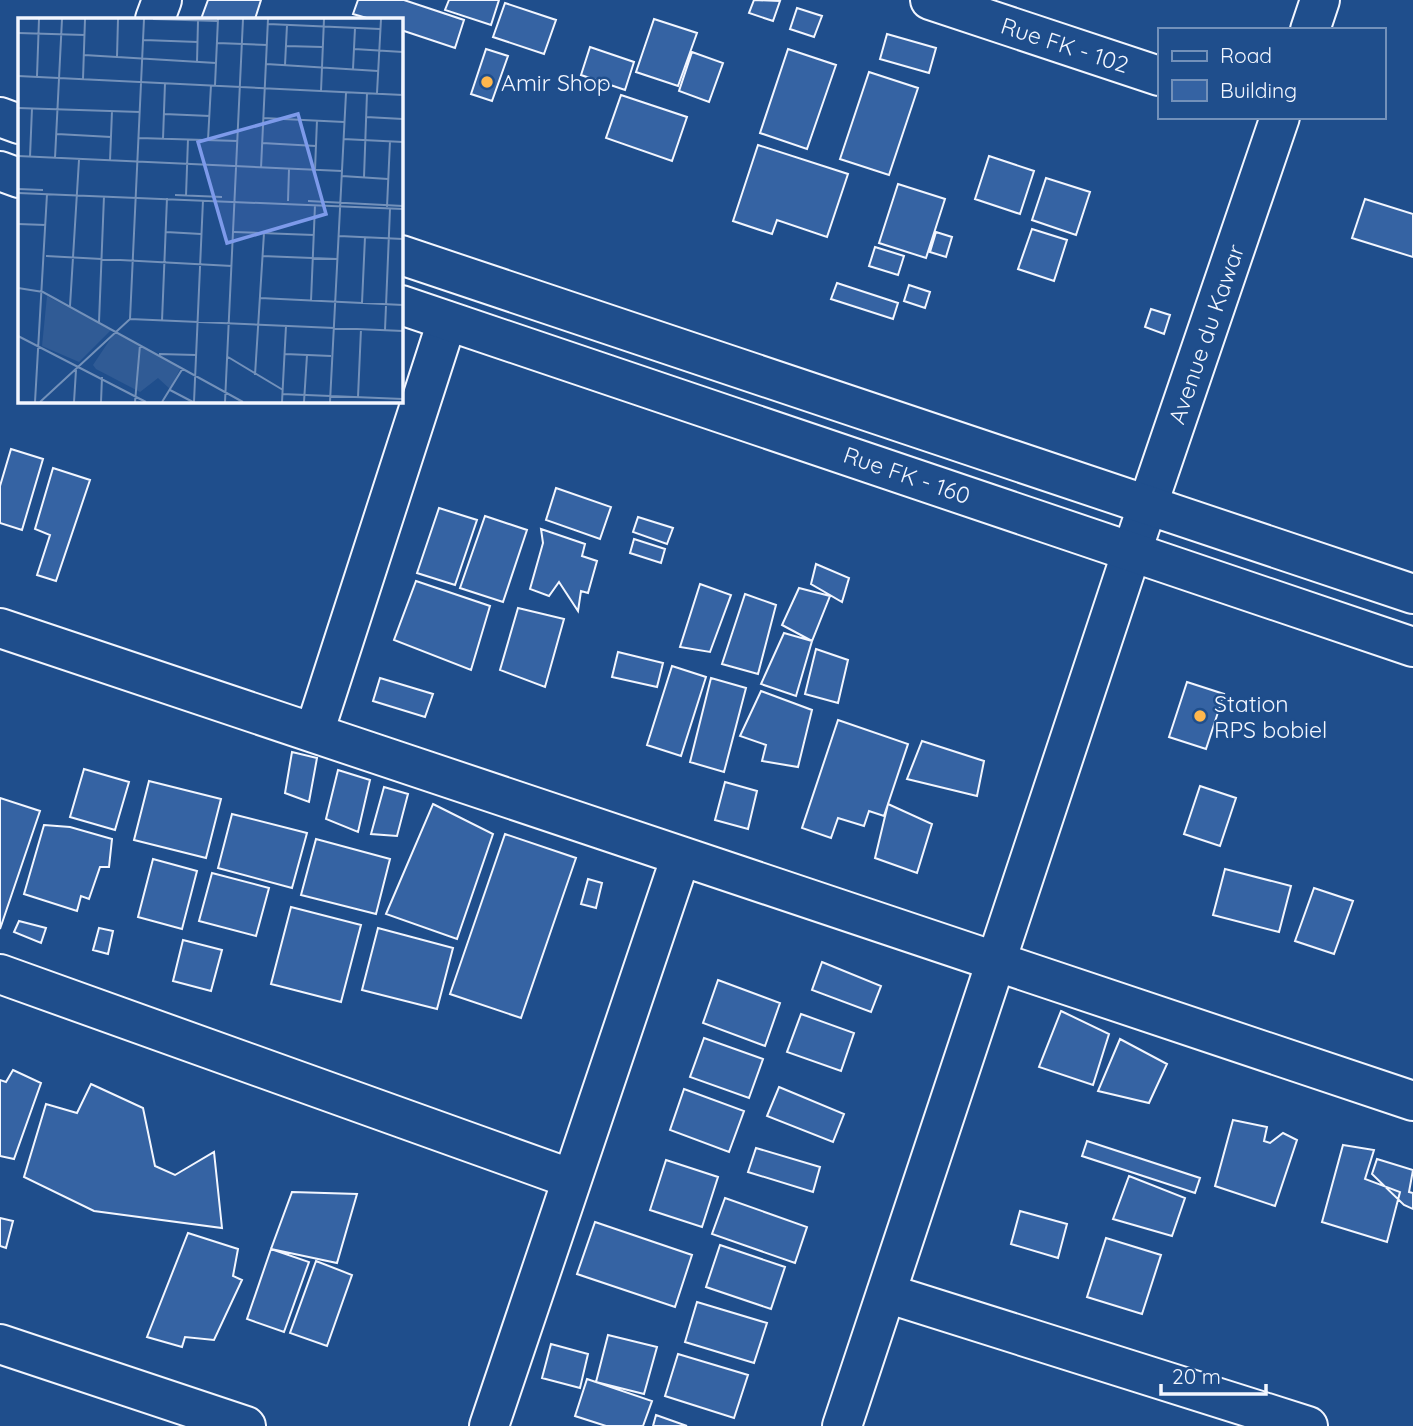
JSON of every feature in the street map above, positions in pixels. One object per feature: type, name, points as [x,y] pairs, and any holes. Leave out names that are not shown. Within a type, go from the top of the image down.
[{"type":"street","points":[[155,18],[162,0]]},
{"type":"street","name":"Rue FK - 102","points":[[930,0],[1158,76]]},
{"type":"street","points":[[1311,28],[1320,0]]},
{"type":"street","points":[[0,117],[18,124]]},
{"type":"street","name":"Avenue du Kawar","points":[[842,1426],[1147,504],[1279,119]]},
{"type":"street","points":[[0,172],[18,178]]},
{"type":"street","name":"Rue FK - 160","points":[[402,255],[1413,594]]},
{"type":"street","name":"Rue FK - 160","points":[[402,305],[1413,647]]},
{"type":"street","points":[[314,733],[447,321]]},
{"type":"street","points":[[0,628],[1413,1101]]},
{"type":"street","points":[[489,1426],[681,856]]},
{"type":"street","points":[[0,974],[572,1179]]},
{"type":"street","points":[[886,1293],[1285,1423]]},
{"type":"street","points":[[0,1344],[246,1426]]},
{"type":"building","points":[[208,0],[261,0],[255,18],[201,18]]},
{"type":"building","points":[[358,0],[404,0],[464,20],[455,48],[402,30],[402,18],[367,18],[353,14]]},
{"type":"building","points":[[449,0],[499,0],[491,25],[445,10]]},
{"type":"building","points":[[754,0],[780,1],[773,21],[749,13]]},
{"type":"building","points":[[505,3],[556,20],[544,54],[493,37]]},
{"type":"building","points":[[797,8],[822,16],[814,37],[790,29]]},
{"type":"building","points":[[654,19],[697,33],[678,86],[636,72]]},
{"type":"building","points":[[887,34],[936,48],[929,73],[880,59]]},
{"type":"building","points":[[590,47],[634,62],[625,90],[581,75]]},
{"type":"building","points":[[486,49],[508,56],[492,101],[471,94]]},
{"type":"building","points":[[788,49],[836,65],[807,149],[760,133]]},
{"type":"building","points":[[692,52],[723,63],[709,102],[679,91]]},
{"type":"building","points":[[869,72],[918,88],[889,175],[840,159]]},
{"type":"building","points":[[621,95],[687,117],[672,161],[606,138]]},
{"type":"building","points":[[758,145],[848,174],[827,237],[777,220],[772,234],[733,221]]},
{"type":"building","points":[[989,156],[1034,171],[1020,214],[975,199]]},
{"type":"building","points":[[1046,178],[1090,192],[1076,235],[1032,220]]},
{"type":"building","points":[[898,184],[945,199],[926,258],[879,243]]},
{"type":"building","points":[[1365,199],[1413,214],[1413,257],[1352,238]]},
{"type":"building","points":[[1032,229],[1067,240],[1054,281],[1018,269]]},
{"type":"building","points":[[936,232],[952,237],[946,257],[930,252]]},
{"type":"building","points":[[875,247],[904,256],[898,275],[869,266]]},
{"type":"building","points":[[837,283],[898,303],[893,319],[831,299]]},
{"type":"building","points":[[909,285],[930,292],[925,308],[904,301]]},
{"type":"building","points":[[1151,309],[1170,315],[1164,334],[1145,327]]},
{"type":"building","points":[[11,449],[43,459],[22,530],[0,523],[0,486]]},
{"type":"building","points":[[53,468],[90,480],[56,581],[37,575],[50,535],[35,529]]},
{"type":"building","points":[[556,488],[611,507],[600,539],[546,520]]},
{"type":"building","points":[[439,508],[477,520],[455,585],[417,573]]},
{"type":"building","points":[[485,516],[527,530],[503,602],[460,588]]},
{"type":"building","points":[[638,517],[673,528],[667,544],[633,532]]},
{"type":"building","points":[[541,529],[585,544],[582,556],[597,561],[588,593],[581,591],[578,611],[559,582],[549,596],[530,589],[543,543]]},
{"type":"building","points":[[634,539],[665,549],[661,563],[630,553]]},
{"type":"building","points":[[816,564],[849,578],[842,602],[811,584]]},
{"type":"building","points":[[416,581],[490,606],[471,670],[394,640]]},
{"type":"building","points":[[700,584],[731,595],[710,652],[680,647]]},
{"type":"building","points":[[799,588],[830,596],[812,641],[782,625]]},
{"type":"building","points":[[745,594],[776,605],[758,674],[722,664]]},
{"type":"building","points":[[518,608],[564,619],[545,687],[500,670]]},
{"type":"building","points":[[784,633],[812,641],[796,696],[761,684]]},
{"type":"building","points":[[816,649],[848,660],[838,703],[805,694]]},
{"type":"building","points":[[618,652],[663,663],[657,687],[612,677]]},
{"type":"building","points":[[672,666],[706,677],[681,756],[647,745]]},
{"type":"building","points":[[380,678],[433,694],[425,717],[373,701]]},
{"type":"building","points":[[711,678],[746,688],[724,772],[690,762]]},
{"type":"building","points":[[1187,682],[1224,694],[1206,749],[1169,737]]},
{"type":"building","points":[[761,691],[812,710],[798,767],[762,761],[766,745],[740,736]]},
{"type":"building","points":[[838,720],[908,744],[884,816],[869,811],[864,826],[838,818],[831,838],[802,828]]},
{"type":"building","points":[[922,741],[984,761],[977,796],[907,779]]},
{"type":"building","points":[[292,752],[317,758],[309,802],[285,793]]},
{"type":"building","points":[[84,769],[129,782],[115,830],[70,817]]},
{"type":"building","points":[[338,770],[370,780],[358,832],[326,819]]},
{"type":"building","points":[[149,781],[221,799],[206,858],[134,840]]},
{"type":"building","points":[[725,782],[757,791],[748,829],[715,820]]},
{"type":"building","points":[[1200,786],[1236,798],[1220,846],[1184,834]]},
{"type":"building","points":[[384,787],[408,794],[397,836],[371,834]]},
{"type":"building","points":[[0,798],[40,811],[0,929]]},
{"type":"building","points":[[433,804],[493,834],[457,939],[386,914]]},
{"type":"building","points":[[888,804],[932,824],[917,873],[875,858]]},
{"type":"building","points":[[232,814],[307,833],[292,888],[218,868]]},
{"type":"building","points":[[44,825],[70,827],[112,839],[109,867],[100,867],[89,899],[81,896],[77,911],[24,894]]},
{"type":"building","points":[[505,834],[576,858],[521,1018],[450,994]]},
{"type":"building","points":[[316,839],[390,859],[376,914],[301,895]]},
{"type":"building","points":[[153,859],[197,871],[182,929],[138,917]]},
{"type":"building","points":[[1225,869],[1291,886],[1279,932],[1213,915]]},
{"type":"building","points":[[212,873],[269,888],[256,936],[199,921]]},
{"type":"building","points":[[588,879],[602,883],[596,908],[581,904]]},
{"type":"building","points":[[1314,888],[1353,901],[1334,954],[1295,941]]},
{"type":"building","points":[[291,907],[361,925],[341,1002],[271,984]]},
{"type":"building","points":[[19,921],[46,928],[41,943],[14,932]]},
{"type":"building","points":[[99,928],[113,931],[108,954],[93,950]]},
{"type":"building","points":[[378,928],[453,948],[437,1009],[362,990]]},
{"type":"building","points":[[183,940],[222,950],[211,991],[173,981]]},
{"type":"building","points":[[822,962],[881,986],[871,1012],[812,990]]},
{"type":"building","points":[[718,980],[780,1003],[765,1046],[703,1023]]},
{"type":"building","points":[[1061,1011],[1109,1034],[1093,1085],[1039,1067]]},
{"type":"building","points":[[801,1014],[854,1033],[841,1071],[787,1052]]},
{"type":"building","points":[[704,1038],[763,1059],[749,1098],[690,1077]]},
{"type":"building","points":[[1120,1039],[1167,1064],[1149,1103],[1098,1091]]},
{"type":"building","points":[[13,1070],[41,1083],[14,1159],[0,1156],[0,1080],[6,1082]]},
{"type":"building","points":[[91,1084],[143,1108],[155,1166],[175,1175],[214,1152],[222,1228],[94,1211],[24,1177],[46,1104],[77,1113]]},
{"type":"building","points":[[779,1087],[844,1114],[833,1142],[767,1116]]},
{"type":"building","points":[[684,1089],[744,1111],[729,1152],[670,1130]]},
{"type":"building","points":[[1233,1120],[1267,1127],[1264,1141],[1270,1143],[1283,1133],[1297,1140],[1275,1206],[1215,1186]]},
{"type":"building","points":[[1087,1141],[1200,1178],[1195,1193],[1082,1156]]},
{"type":"building","points":[[1343,1145],[1374,1150],[1365,1179],[1400,1192],[1387,1242],[1322,1222]]},
{"type":"building","points":[[756,1148],[820,1167],[813,1192],[748,1172]]},
{"type":"building","points":[[1377,1159],[1413,1170],[1409,1192],[1413,1193],[1413,1209],[1404,1205],[1372,1174]]},
{"type":"building","points":[[666,1160],[718,1177],[702,1227],[650,1210]]},
{"type":"building","points":[[1129,1176],[1185,1198],[1172,1236],[1113,1219]]},
{"type":"building","points":[[292,1192],[357,1194],[337,1263],[271,1249]]},
{"type":"building","points":[[725,1198],[807,1227],[795,1263],[712,1234]]},
{"type":"building","points":[[1020,1211],[1067,1224],[1058,1258],[1011,1244]]},
{"type":"building","points":[[0,1218],[13,1221],[6,1248],[0,1246]]},
{"type":"building","points":[[595,1222],[692,1255],[675,1307],[577,1274]]},
{"type":"building","points":[[188,1233],[238,1249],[233,1276],[242,1280],[214,1340],[185,1337],[182,1347],[147,1337]]},
{"type":"building","points":[[1106,1238],[1161,1255],[1142,1314],[1087,1297]]},
{"type":"building","points":[[720,1245],[785,1267],[771,1309],[706,1287]]},
{"type":"building","points":[[271,1249],[309,1262],[284,1332],[247,1319]]},
{"type":"building","points":[[316,1261],[352,1275],[327,1346],[290,1333]]},
{"type":"building","points":[[697,1302],[767,1323],[754,1363],[685,1342]]},
{"type":"building","points":[[608,1335],[657,1347],[644,1394],[596,1382]]},
{"type":"building","points":[[551,1344],[588,1354],[580,1388],[542,1378]]},
{"type":"building","points":[[678,1354],[748,1375],[734,1418],[665,1396]]},
{"type":"building","points":[[587,1379],[652,1401],[643,1426],[606,1426],[575,1416]]},
{"type":"building","points":[[656,1415],[687,1426],[653,1426]]},
{"type":"place","name":"Amir Shop","points":[[487,82]]},
{"type":"place","name":"Station RPS bobiel","points":[[1200,716]]}]
